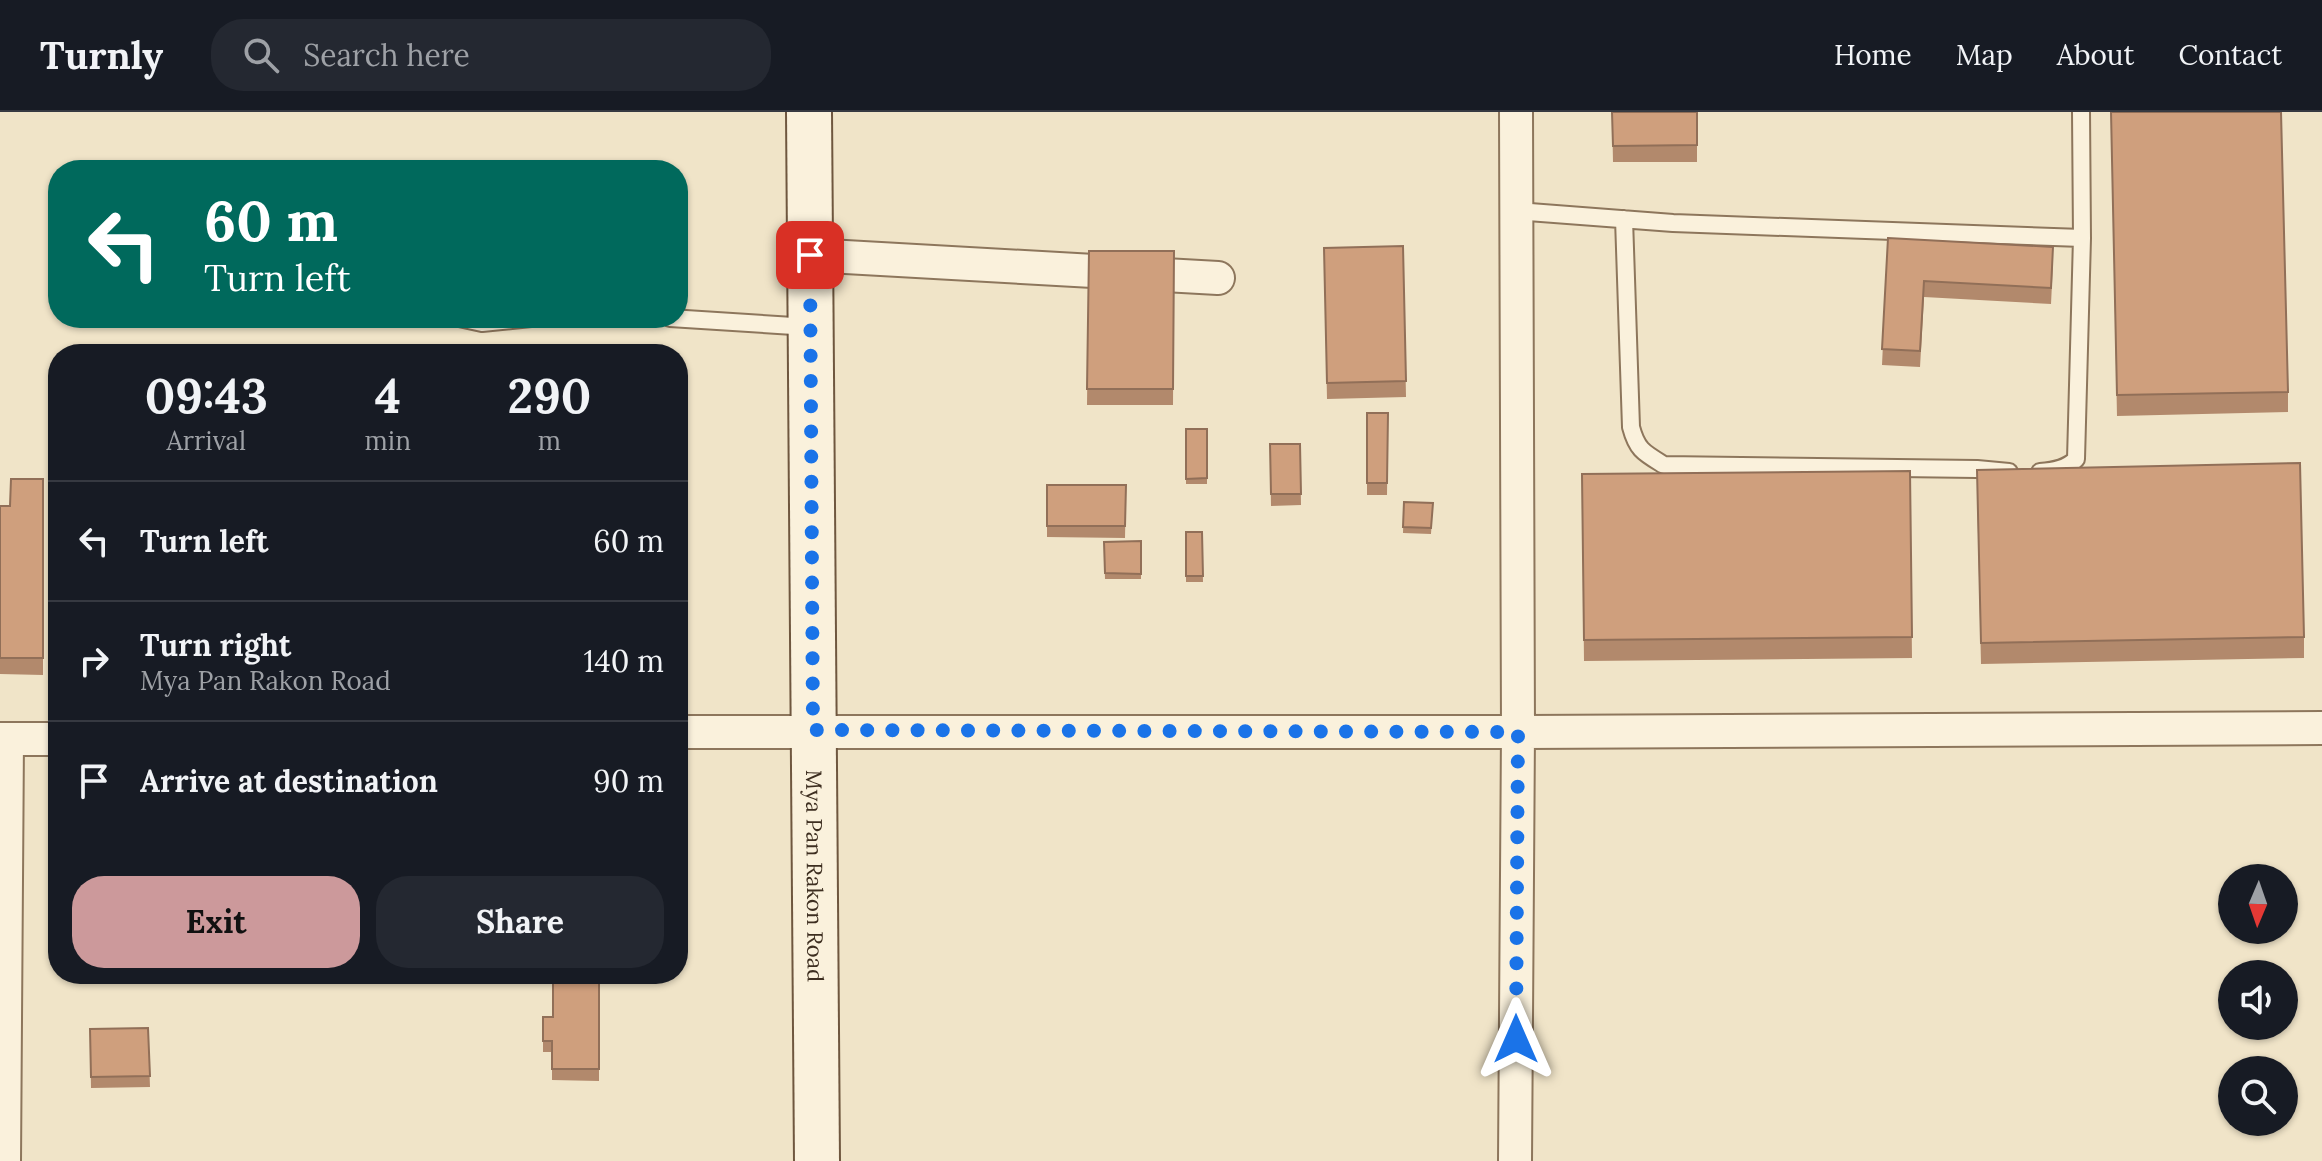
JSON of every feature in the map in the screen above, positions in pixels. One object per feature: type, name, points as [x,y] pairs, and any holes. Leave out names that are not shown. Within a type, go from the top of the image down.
[{"type":"street","name":"Mya Pan Rakon Road","points":[[809,112],[817,1161]]},
{"type":"street","points":[[1515,1161],[1518,732],[1516,112]]},
{"type":"street","points":[[810,255],[1218,278]]},
{"type":"street","points":[[688,732],[2322,728]]},
{"type":"street","points":[[4,1161],[4,739],[48,739]]},
{"type":"lane","points":[[1624,219],[1631,427],[1635,443],[1642,452],[1664,465],[2046,472],[2070,465],[2076,459],[2082,238],[2081,112]]},
{"type":"lane","points":[[1516,211],[1673,223],[2082,238]]},
{"type":"lane","points":[[688,319],[811,327]]},
{"type":"building","points":[[1612,112],[1697,112],[1697,145],[1613,146]]},
{"type":"building","points":[[2111,112],[2281,112],[2288,392],[2117,395]]},
{"type":"building","points":[[1888,238],[2053,247],[2051,288],[1924,281],[1920,351],[1882,349]]},
{"type":"building","points":[[1403,246],[1406,381],[1327,383],[1324,248]]},
{"type":"building","points":[[1089,251],[1174,251],[1173,389],[1087,389]]},
{"type":"building","points":[[1367,413],[1388,413],[1387,483],[1367,483]]},
{"type":"building","points":[[1186,429],[1207,429],[1207,478],[1186,479]]},
{"type":"building","points":[[1270,444],[1300,444],[1301,494],[1271,494]]},
{"type":"building","points":[[2300,463],[2304,637],[1981,643],[1977,470]]},
{"type":"building","points":[[1910,471],[1912,637],[1584,640],[1582,474]]},
{"type":"building","points":[[11,479],[43,479],[43,658],[0,658],[0,506],[10,506]]},
{"type":"building","points":[[1047,485],[1126,485],[1125,526],[1047,526]]},
{"type":"building","points":[[1404,502],[1433,503],[1431,528],[1403,527]]},
{"type":"building","points":[[1186,532],[1202,532],[1203,576],[1186,576]]},
{"type":"building","points":[[1141,541],[1141,574],[1105,573],[1104,542]]},
{"type":"building","points":[[553,984],[599,984],[599,1069],[552,1069],[552,1041],[543,1041],[543,1017],[553,1017]]},
{"type":"building","points":[[148,1028],[150,1076],[91,1077],[90,1029]]},
{"type":"route","points":[[810,255],[813,730],[1518,732],[1516,1039]]}]
